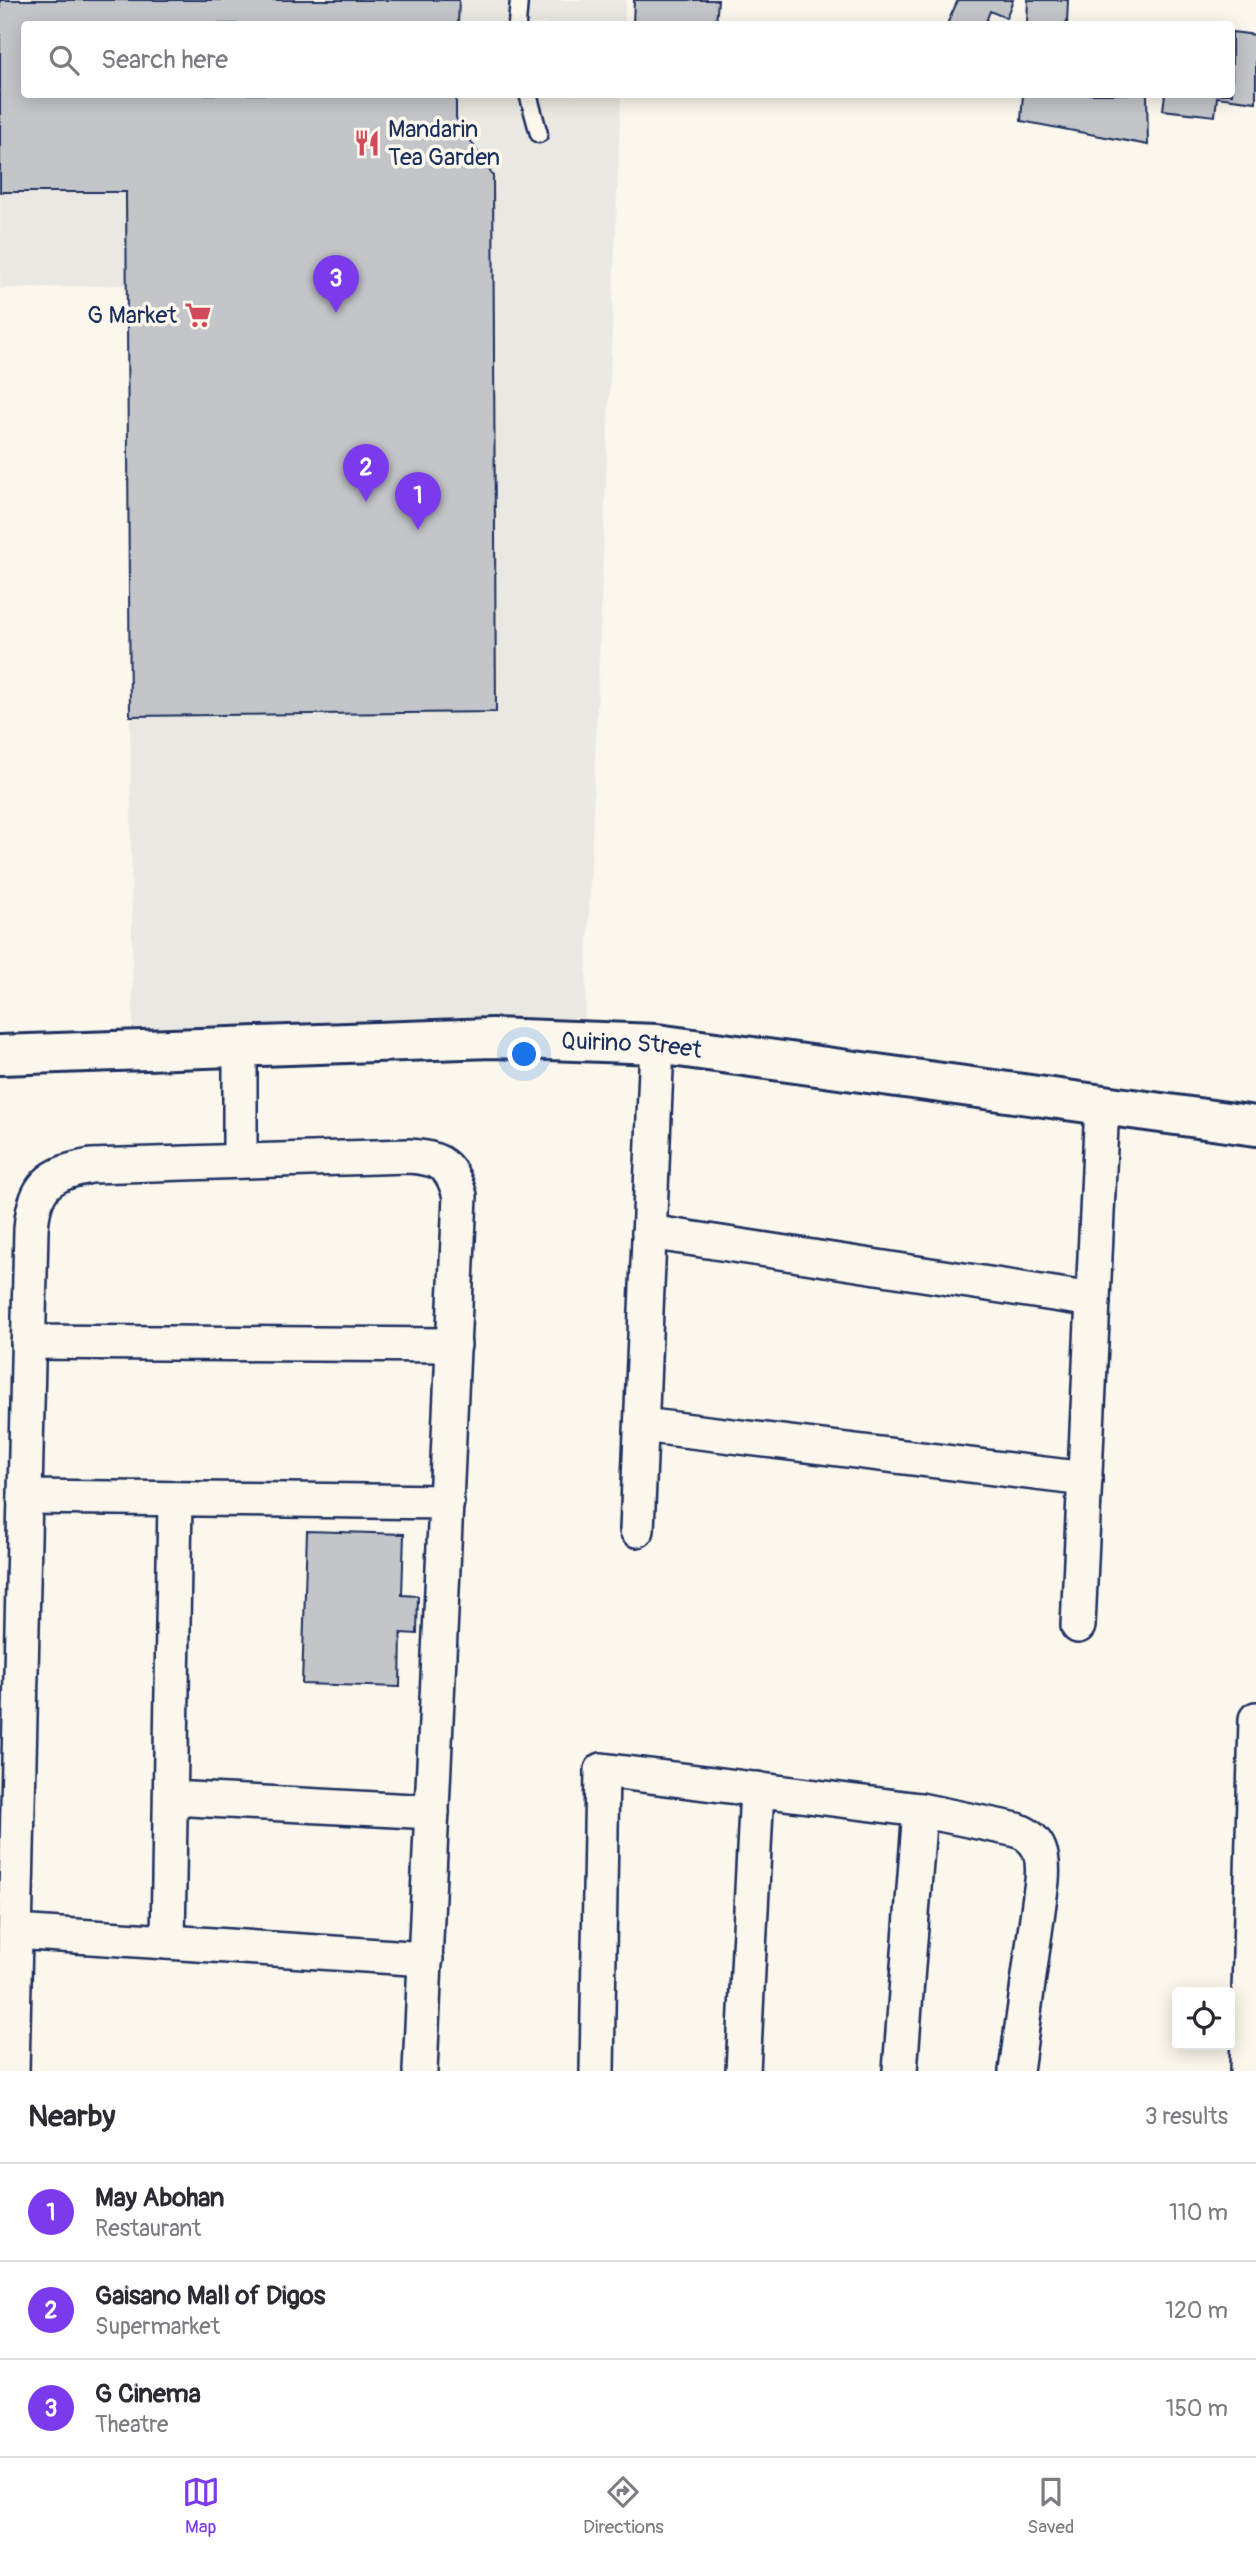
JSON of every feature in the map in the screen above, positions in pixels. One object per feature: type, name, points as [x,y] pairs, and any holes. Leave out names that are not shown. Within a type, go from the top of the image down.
[{"type":"street","name":"Quirino Street","points":[[0,1055],[492,1038],[657,1044],[1256,1126]]},
{"type":"street","points":[[637,1530],[657,1044]]},
{"type":"street","points":[[240,1047],[240,1161]]},
{"type":"street","points":[[1078,1626],[1102,1104]]},
{"type":"street","points":[[12,2071],[32,1213],[37,1197],[48,1181],[67,1170],[91,1166],[408,1156],[441,1162],[456,1180],[460,1196],[420,2071]]},
{"type":"street","points":[[649,1232],[1093,1300]]},
{"type":"street","points":[[29,1342],[454,1345]]},
{"type":"street","points":[[642,1425],[1085,1479]]},
{"type":"street","points":[[25,1497],[447,1502]]},
{"type":"street","points":[[168,1942],[176,1499]]},
{"type":"street","points":[[1247,2071],[1256,1719]]},
{"type":"street","points":[[597,2071],[602,1770],[920,1810],[1017,1830],[1036,1841],[1041,1849],[1042,1881],[1016,2071]]},
{"type":"street","points":[[743,2071],[757,1789]]},
{"type":"street","points":[[171,1798],[432,1812]]},
{"type":"street","points":[[900,2071],[920,1810]]},
{"type":"street","points":[[15,1933],[426,1959]]},
{"type":"lane","points":[[517,21],[519,0]]},
{"type":"lane","points":[[529,98],[539,134]]},
{"type":"shaded area","points":[[0,0],[626,0],[624,21],[21,21],[21,98],[621,98],[585,1018],[361,1022],[133,1036],[126,285],[0,289]]},
{"type":"building","points":[[0,0],[459,0],[458,21],[21,21],[21,98],[456,98],[456,118],[493,176],[496,712],[130,716],[126,192],[0,192]]},
{"type":"building","points":[[634,0],[718,0],[716,21],[633,21]]},
{"type":"building","points":[[958,0],[1013,0],[1006,18],[990,11],[986,21],[948,21]]},
{"type":"building","points":[[1028,0],[1068,0],[1067,21],[1027,21]]},
{"type":"building","points":[[1235,32],[1256,35],[1256,102],[1225,98],[1235,98]]},
{"type":"building","points":[[1023,98],[1147,98],[1148,145],[1021,121]]},
{"type":"building","points":[[1164,98],[1217,98],[1215,116],[1163,110]]},
{"type":"building","points":[[307,1531],[404,1534],[402,1595],[418,1596],[417,1634],[401,1633],[400,1687],[302,1684]]},
{"type":"place","name":"Mandarin Tea Garden","points":[[367,143]]},
{"type":"place","name":"G Cinema","points":[[336,313]]},
{"type":"place","name":"G Market","points":[[198,315]]},
{"type":"place","name":"Gaisano Mall of Digos","points":[[366,502]]},
{"type":"place","name":"May Abohan","points":[[418,530]]}]
